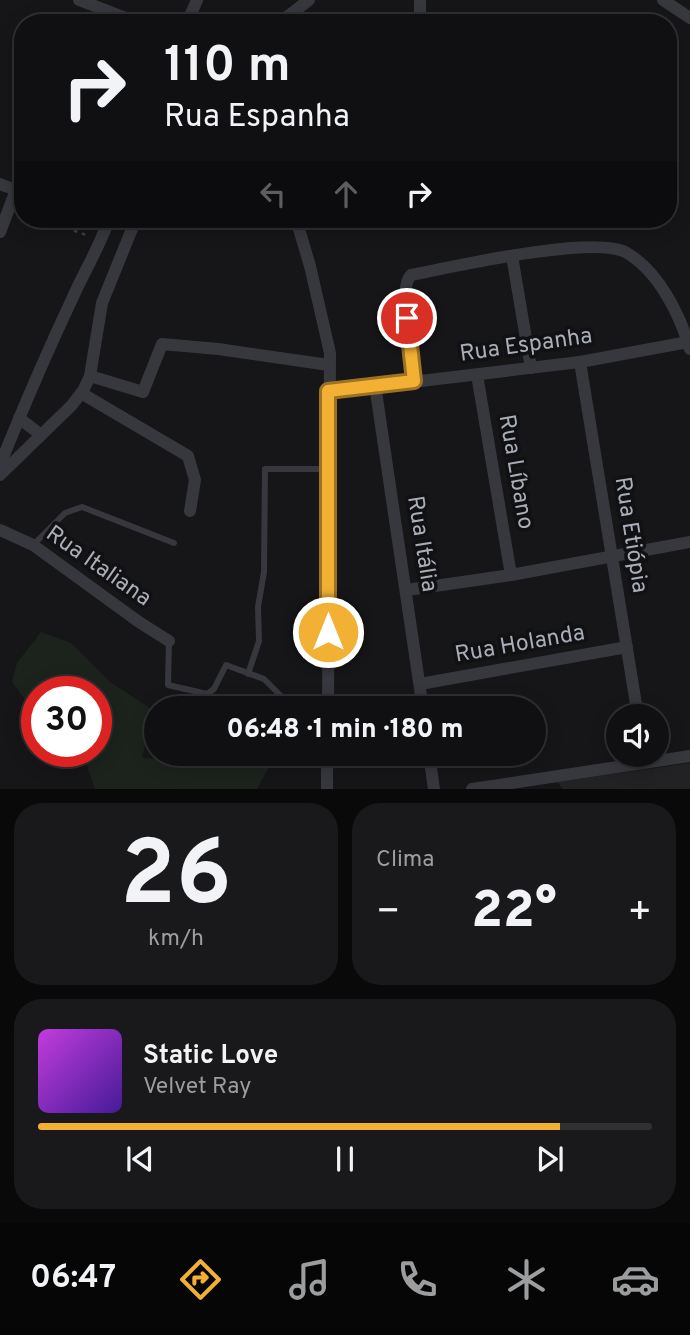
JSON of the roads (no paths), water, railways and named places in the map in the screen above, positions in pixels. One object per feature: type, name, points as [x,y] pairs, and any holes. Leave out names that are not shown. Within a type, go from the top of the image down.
[{"type":"street","points":[[79,0],[116,14]]},
{"type":"street","points":[[291,14],[309,0]]},
{"type":"street","points":[[663,0],[690,18]]},
{"type":"street","points":[[0,232],[14,196]]},
{"type":"street","points":[[0,465],[70,303],[106,228]]},
{"type":"street","points":[[0,475],[82,393],[90,376],[102,303],[132,228]]},
{"type":"street","points":[[298,228],[328,342],[328,696]]},
{"type":"street","points":[[414,381],[405,297],[407,279],[411,275],[512,256],[599,246],[626,252],[646,269],[669,299],[689,346]]},
{"type":"street","points":[[512,256],[531,368]]},
{"type":"street","points":[[90,376],[143,392],[162,344],[329,365]]},
{"type":"street","name":"Rua Espanha","points":[[328,391],[477,375],[689,346]]},
{"type":"street","name":"Rua Etiópia","points":[[580,362],[636,704]]},
{"type":"street","name":"Rua Líbano","points":[[477,375],[511,575]]},
{"type":"street","name":"Rua Itália","points":[[375,386],[421,696]]},
{"type":"street","points":[[82,393],[188,456],[195,480],[190,511]]},
{"type":"street","points":[[19,418],[41,435]]},
{"type":"street","name":"Rua Italiana","points":[[0,530],[33,545],[139,622],[170,641]]},
{"type":"street","points":[[407,590],[511,575],[690,542]]},
{"type":"street","name":"Rua Holanda","points":[[420,684],[627,647]]},
{"type":"street","points":[[669,757],[690,756]]},
{"type":"street","points":[[327,766],[327,789]]},
{"type":"street","points":[[431,766],[434,789]]},
{"type":"street","points":[[472,789],[606,766]]},
{"type":"street","points":[[546,778],[554,789]]},
{"type":"lane","points":[[248,674],[259,641],[258,607],[264,572],[265,469],[328,469]]},
{"type":"lane","points":[[33,545],[65,513],[82,507],[174,543]]},
{"type":"lane","points":[[170,641],[168,685],[207,694],[214,689],[226,665],[264,679],[281,696]]}]
